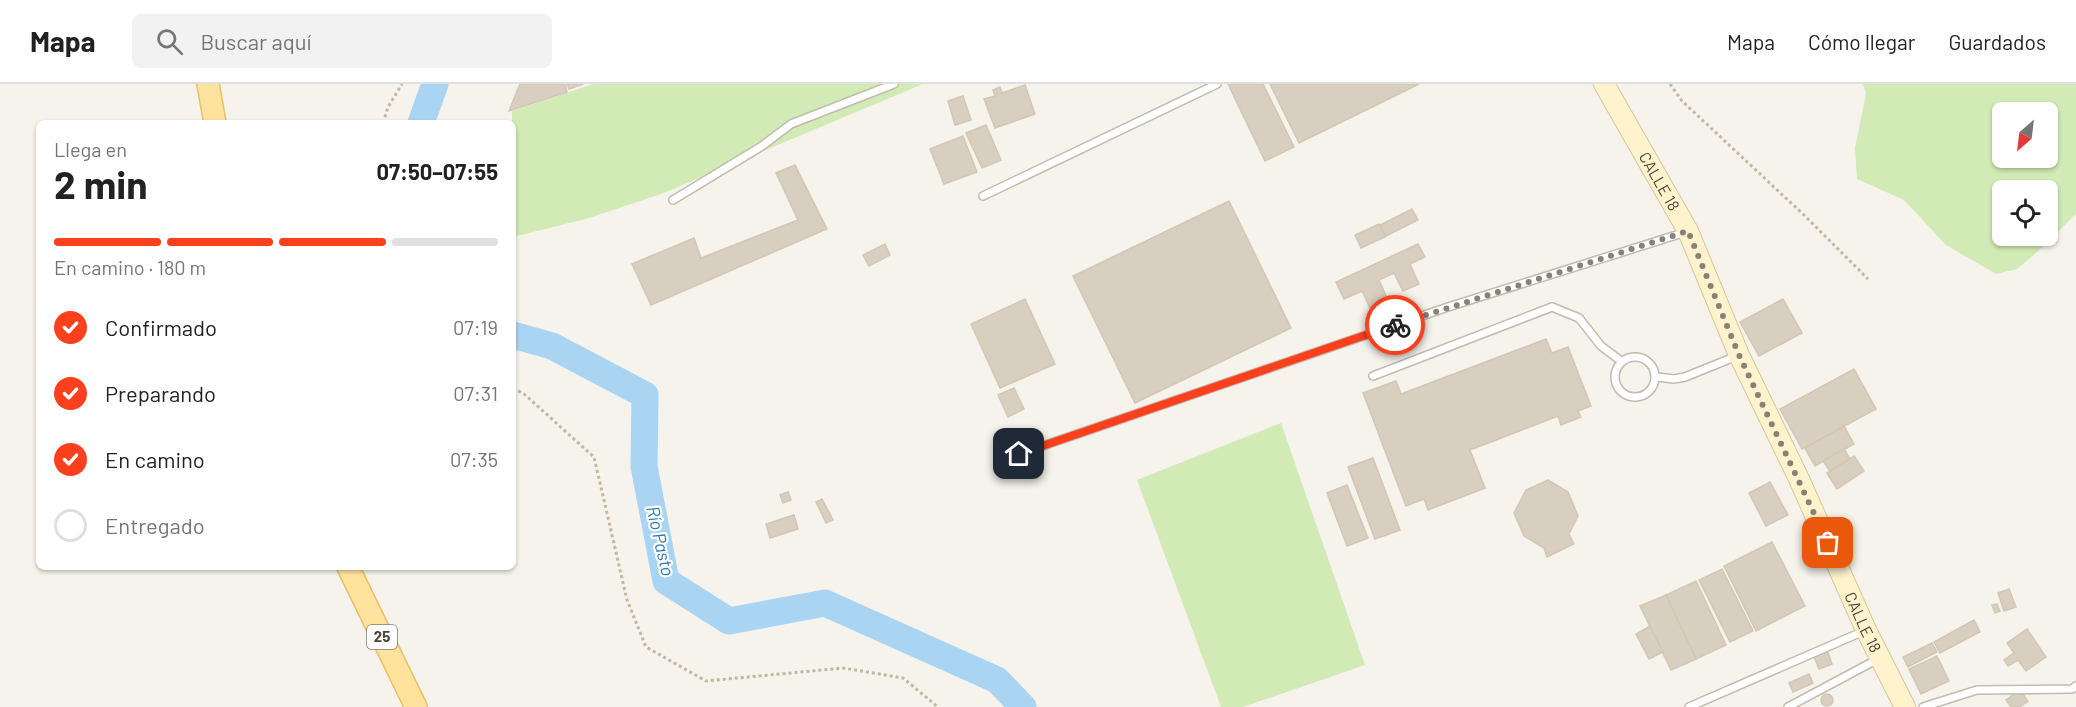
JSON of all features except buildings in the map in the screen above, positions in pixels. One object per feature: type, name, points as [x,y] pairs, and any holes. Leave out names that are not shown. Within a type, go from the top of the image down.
[{"type":"main road","points":[[208,84],[214,120]]},
{"type":"main road","name":"CALLE 18","points":[[1604,84],[1688,231],[1739,355],[1799,479],[1866,630],[1905,707]]},
{"type":"main road","name":"25","points":[[349,570],[416,707]]},
{"type":"lane","points":[[673,200],[762,146],[791,124],[894,84]]},
{"type":"lane","points":[[983,196],[1217,84]]},
{"type":"lane","points":[[1019,454],[1448,307],[1688,231]]},
{"type":"lane","points":[[1374,376],[1552,307],[1579,318],[1601,346],[1621,361]]},
{"type":"lane","points":[[1657,377],[1674,379],[1685,377],[1739,355]]},
{"type":"lane","points":[[1636,356],[1651,362],[1657,377],[1650,392],[1635,398],[1620,392],[1614,376],[1621,361],[1636,356]]},
{"type":"lane","points":[[1689,707],[1866,630]]},
{"type":"lane","points":[[1788,707],[1880,658]]},
{"type":"lane","points":[[1923,707],[1977,690],[2072,689],[2076,686]]},
{"type":"path","points":[[384,120],[388,107],[402,84]]},
{"type":"path","points":[[1670,84],[1682,101],[1805,216],[1868,279]]},
{"type":"path","points":[[516,390],[524,394],[594,457],[627,600],[646,647],[706,681],[843,668],[903,678],[938,707]]},
{"type":"green space","points":[[593,84],[923,84],[661,194],[589,218],[516,236],[516,120],[512,120],[512,111]]},
{"type":"green space","points":[[1863,84],[2076,84],[2076,214],[2058,232],[2058,180],[1992,180],[1992,246],[2043,246],[2017,269],[1996,274],[1946,245],[1904,200],[1857,179],[1855,148],[1866,94]]},
{"type":"green space","points":[[1281,423],[1365,665],[1243,707],[1221,707],[1137,480]]},
{"type":"waterway","name":"Río Pasto","points":[[422,120],[435,84]]},
{"type":"waterway","name":"Río Pasto","points":[[516,336],[552,346],[645,395],[644,466],[666,581],[729,621],[825,603],[997,680],[1023,707]]},
{"type":"way so far","points":[[1395,325],[1688,231],[1739,355],[1828,543]]},
{"type":"route","points":[[1019,454],[1395,325]]}]
